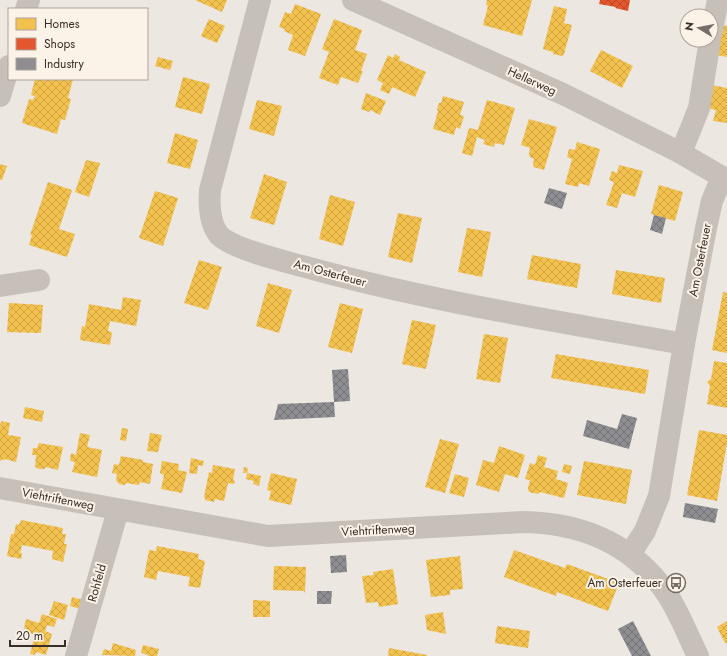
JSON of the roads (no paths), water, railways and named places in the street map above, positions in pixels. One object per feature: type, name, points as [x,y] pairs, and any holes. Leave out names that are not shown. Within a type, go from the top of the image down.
[{"type":"street","name":"Am Osterfeuer","points":[[260,0],[210,190],[209,203],[213,222],[220,236],[238,247],[282,261],[396,290],[473,306],[684,344]]},
{"type":"street","name":"Hellerweg","points":[[353,0],[384,6],[681,153],[724,178]]},
{"type":"street","points":[[681,153],[699,108],[709,48]]},
{"type":"street","points":[[0,96],[8,69]]},
{"type":"street","name":"Am Osterfeuer","points":[[630,554],[645,532],[659,496],[684,344],[706,228],[712,201],[724,178]]},
{"type":"street","points":[[0,286],[39,280]]},
{"type":"street","name":"Viehtriftenweg","points":[[0,488],[268,536],[487,523],[545,522],[588,533],[611,542],[630,554],[659,583],[672,602],[698,656]]},
{"type":"street","name":"Rohfeld","points":[[76,656],[118,510]]},
{"type":"place","name":"Am Osterfeuer","points":[[676,583]]}]
